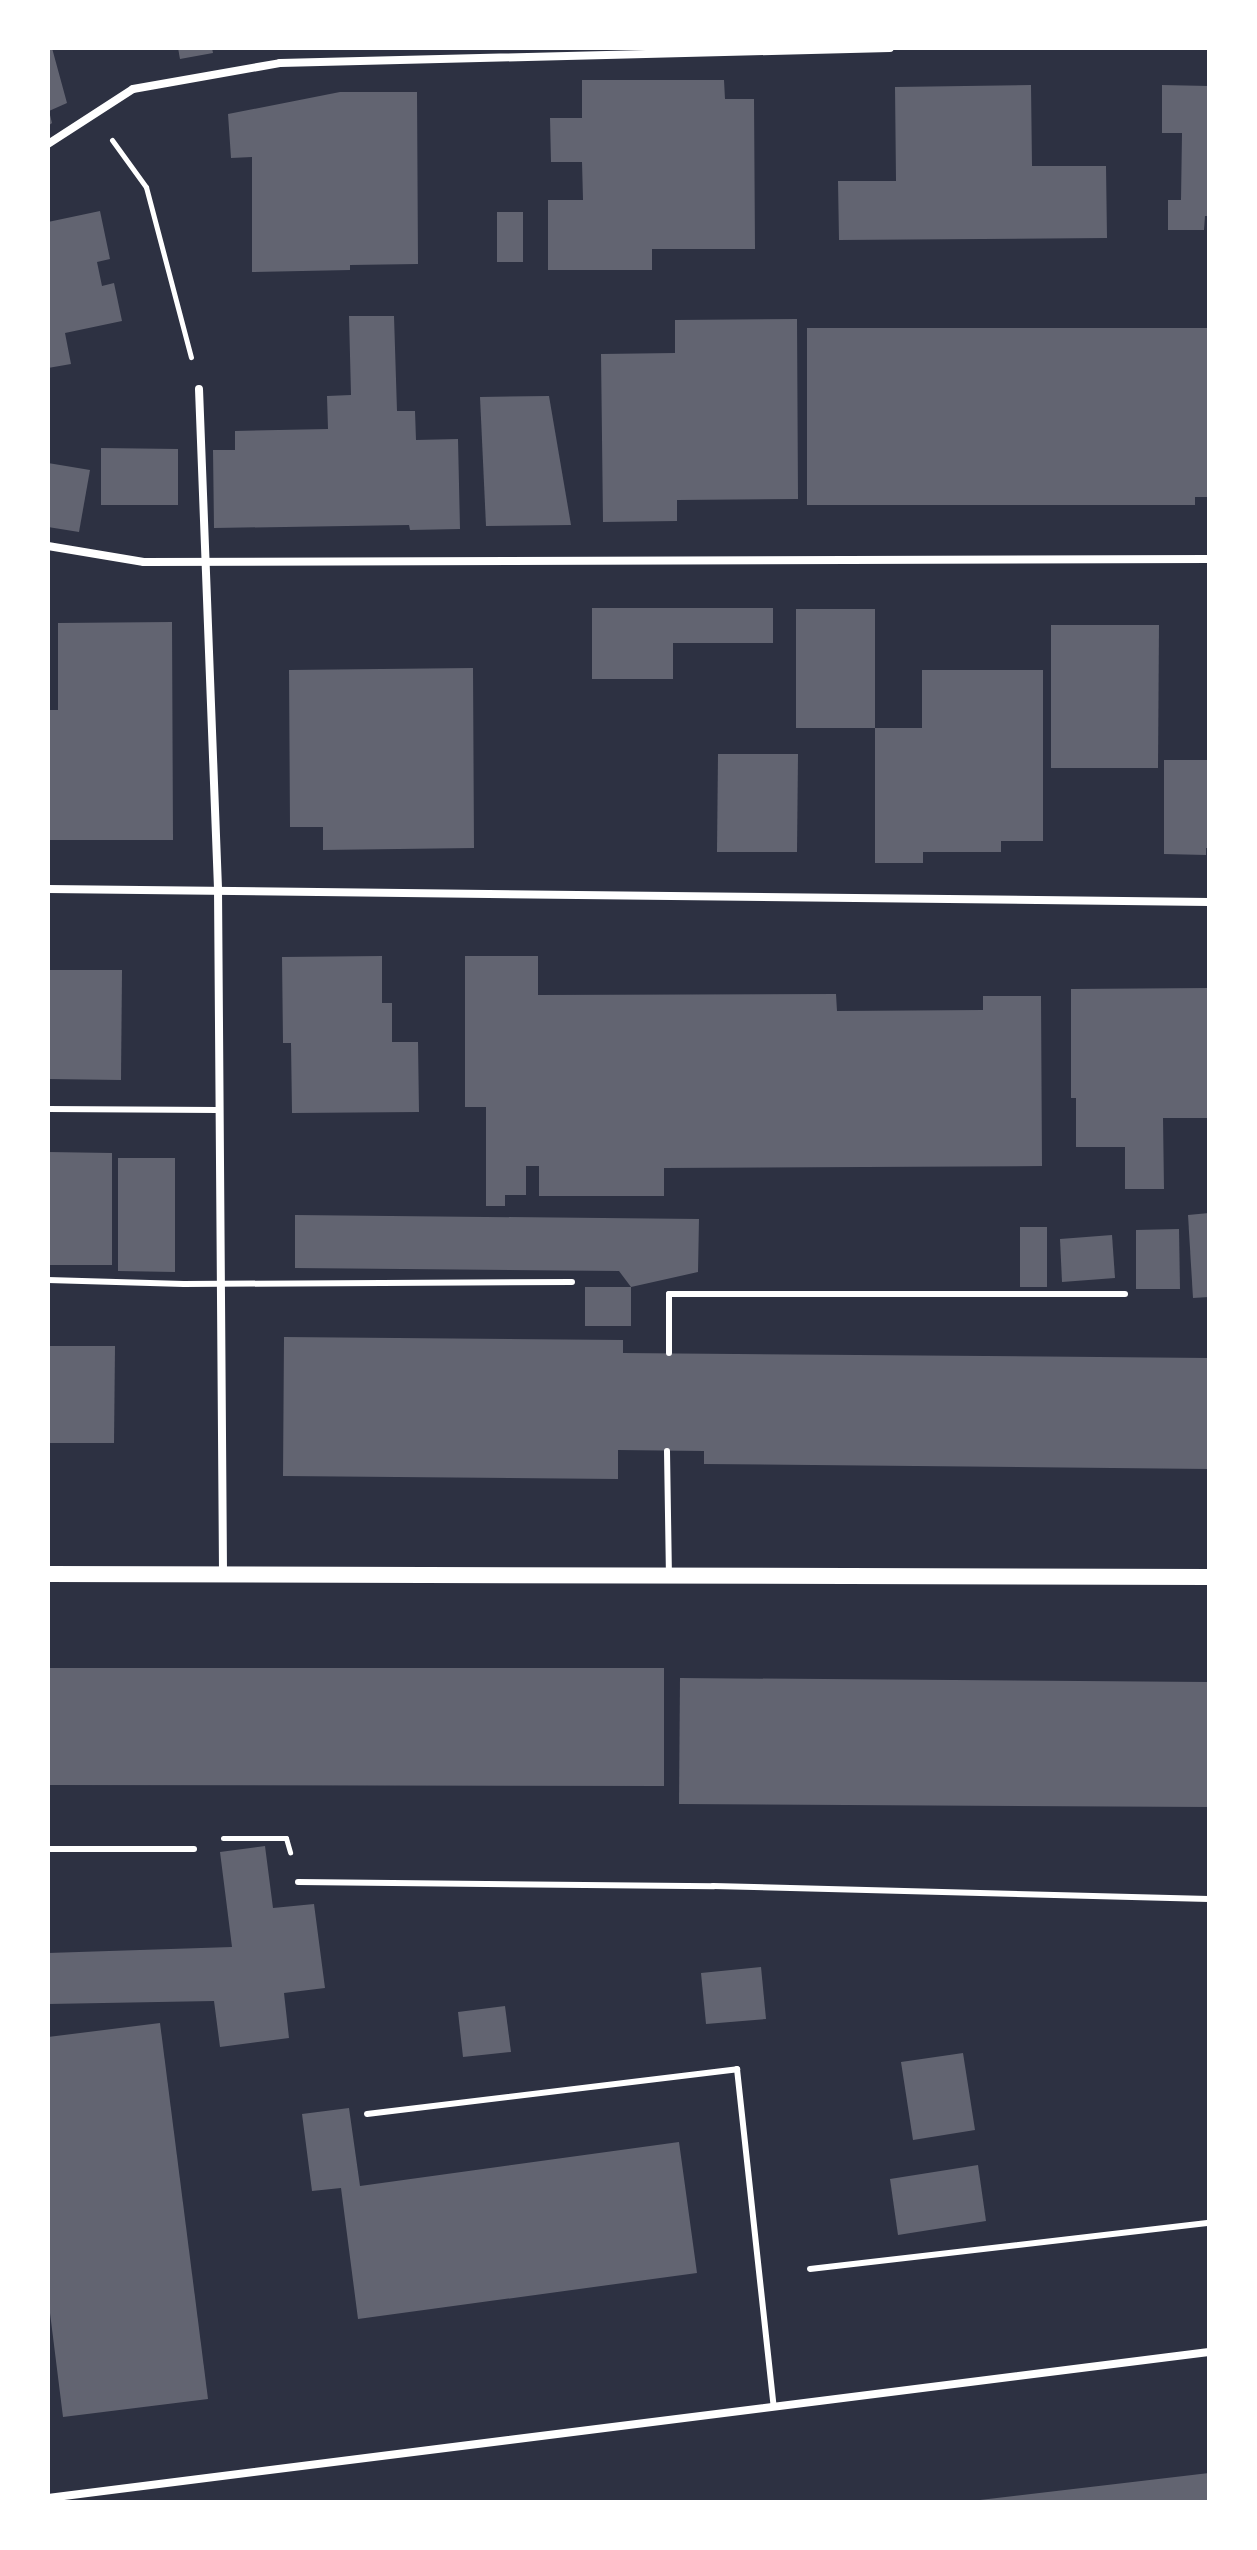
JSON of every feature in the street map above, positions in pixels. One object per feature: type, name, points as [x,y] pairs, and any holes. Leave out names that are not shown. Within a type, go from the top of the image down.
[{"type":"main road","points":[[48,1574],[1209,1577]]},
{"type":"street","points":[[48,144],[133,89],[280,63],[890,48]]},
{"type":"street","points":[[199,389],[203,561],[218,889],[223,1574]]},
{"type":"street","points":[[48,546],[144,562],[1209,559]]},
{"type":"street","points":[[48,889],[1209,902]]},
{"type":"street","points":[[48,2498],[1209,2352]]},
{"type":"lane","points":[[48,1109],[218,1110]]},
{"type":"lane","points":[[48,1280],[572,1282]]},
{"type":"lane","points":[[669,1353],[669,1294],[1125,1294]]},
{"type":"lane","points":[[667,1451],[669,1576]]},
{"type":"lane","points":[[48,1849],[194,1849]]},
{"type":"lane","points":[[298,1882],[713,1886],[1209,1899]]},
{"type":"lane","points":[[367,2114],[737,2069],[774,2407]]},
{"type":"lane","points":[[810,2269],[1209,2223]]},
{"type":"path","points":[[95,114],[146,187],[199,389]]},
{"type":"path","points":[[194,1849],[209,1837],[286,1838],[298,1882]]},
{"type":"building","points":[[48,48],[52,48],[67,103],[49,111],[52,123],[48,126]]},
{"type":"building","points":[[178,48],[212,48],[213,53],[180,59]]},
{"type":"building","points":[[582,80],[724,80],[725,99],[754,99],[755,249],[652,249],[652,270],[548,270],[548,200],[583,200],[582,162],[551,162],[550,118],[582,118]]},
{"type":"building","points":[[1031,85],[1032,166],[1106,166],[1107,238],[839,240],[838,181],[896,181],[895,87]]},
{"type":"building","points":[[1162,85],[1209,86],[1209,216],[1205,216],[1204,230],[1168,230],[1168,200],[1181,200],[1182,133],[1162,133]]},
{"type":"building","points":[[340,92],[417,92],[418,264],[350,265],[350,270],[252,272],[252,157],[231,158],[228,114]]},
{"type":"building","points":[[100,211],[110,259],[97,262],[102,286],[114,283],[122,321],[65,333],[71,364],[48,368],[48,222]]},
{"type":"building","points":[[497,212],[523,212],[523,262],[497,262]]},
{"type":"building","points":[[349,316],[394,316],[397,411],[415,411],[416,440],[458,439],[460,529],[410,530],[409,525],[214,528],[213,450],[235,450],[235,431],[328,429],[327,396],[351,395]]},
{"type":"building","points":[[797,319],[798,499],[677,500],[677,521],[603,522],[601,354],[675,353],[675,320]]},
{"type":"building","points":[[807,328],[1209,328],[1209,497],[1195,497],[1195,505],[807,505]]},
{"type":"building","points":[[549,396],[571,525],[486,526],[480,397]]},
{"type":"building","points":[[101,448],[178,449],[178,505],[101,505]]},
{"type":"building","points":[[48,463],[90,470],[79,532],[48,527]]},
{"type":"building","points":[[592,608],[773,608],[773,643],[673,643],[673,679],[592,679]]},
{"type":"building","points":[[796,609],[875,609],[875,728],[796,728]]},
{"type":"building","points":[[172,622],[173,840],[48,840],[48,710],[58,710],[58,623]]},
{"type":"building","points":[[1051,625],[1159,625],[1158,768],[1051,768]]},
{"type":"building","points":[[473,668],[474,848],[323,850],[323,827],[290,827],[289,670]]},
{"type":"building","points":[[922,670],[1043,670],[1043,841],[1001,841],[1001,852],[923,852],[923,863],[875,863],[875,728],[922,728]]},
{"type":"building","points":[[718,754],[798,754],[797,852],[717,852]]},
{"type":"building","points":[[1164,760],[1209,760],[1209,848],[1206,848],[1206,855],[1164,854]]},
{"type":"building","points":[[382,956],[382,1003],[392,1003],[392,1042],[418,1042],[419,1112],[292,1113],[291,1043],[283,1043],[282,957]]},
{"type":"building","points":[[465,956],[538,956],[538,995],[836,994],[837,1011],[983,1010],[983,996],[1041,996],[1042,1166],[664,1168],[664,1196],[539,1196],[539,1166],[526,1166],[526,1195],[505,1195],[505,1206],[486,1206],[486,1107],[465,1107]]},
{"type":"building","points":[[48,970],[122,970],[121,1080],[48,1079]]},
{"type":"building","points":[[1209,988],[1209,1118],[1163,1118],[1164,1189],[1125,1189],[1125,1147],[1076,1147],[1076,1098],[1071,1098],[1071,989]]},
{"type":"building","points":[[48,1152],[112,1153],[112,1265],[48,1265]]},
{"type":"building","points":[[118,1158],[175,1158],[175,1272],[118,1271]]},
{"type":"building","points":[[1209,1213],[1209,1297],[1193,1298],[1188,1215]]},
{"type":"building","points":[[295,1215],[699,1219],[698,1272],[631,1287],[619,1271],[295,1268]]},
{"type":"building","points":[[1020,1227],[1047,1227],[1047,1287],[1020,1287]]},
{"type":"building","points":[[1179,1229],[1180,1289],[1136,1289],[1136,1230]]},
{"type":"building","points":[[1112,1235],[1115,1278],[1062,1282],[1060,1239]]},
{"type":"building","points":[[585,1287],[631,1287],[631,1326],[585,1326]]},
{"type":"building","points":[[284,1337],[623,1340],[623,1353],[1209,1358],[1209,1469],[704,1464],[704,1451],[618,1450],[618,1479],[283,1476]]},
{"type":"building","points":[[48,1346],[115,1346],[114,1443],[48,1443]]},
{"type":"building","points":[[48,1668],[664,1668],[664,1786],[48,1785]]},
{"type":"building","points":[[680,1678],[1209,1682],[1209,1807],[679,1804]]},
{"type":"building","points":[[265,1846],[273,1908],[314,1904],[325,1988],[284,1993],[289,2038],[220,2047],[214,2001],[48,2004],[48,1953],[232,1947],[220,1852]]},
{"type":"building","points":[[761,1967],[766,2019],[706,2024],[701,1973]]},
{"type":"building","points":[[505,2006],[511,2052],[463,2057],[458,2012]]},
{"type":"building","points":[[160,2023],[208,2399],[63,2417],[48,2297],[48,2037]]},
{"type":"building","points":[[963,2053],[975,2130],[913,2140],[901,2062]]},
{"type":"building","points":[[349,2108],[360,2186],[679,2142],[697,2273],[358,2319],[341,2188],[312,2191],[302,2114]]},
{"type":"building","points":[[978,2165],[986,2221],[898,2235],[890,2179]]},
{"type":"building","points":[[1209,2473],[1209,2502],[980,2502],[980,2500]]}]
